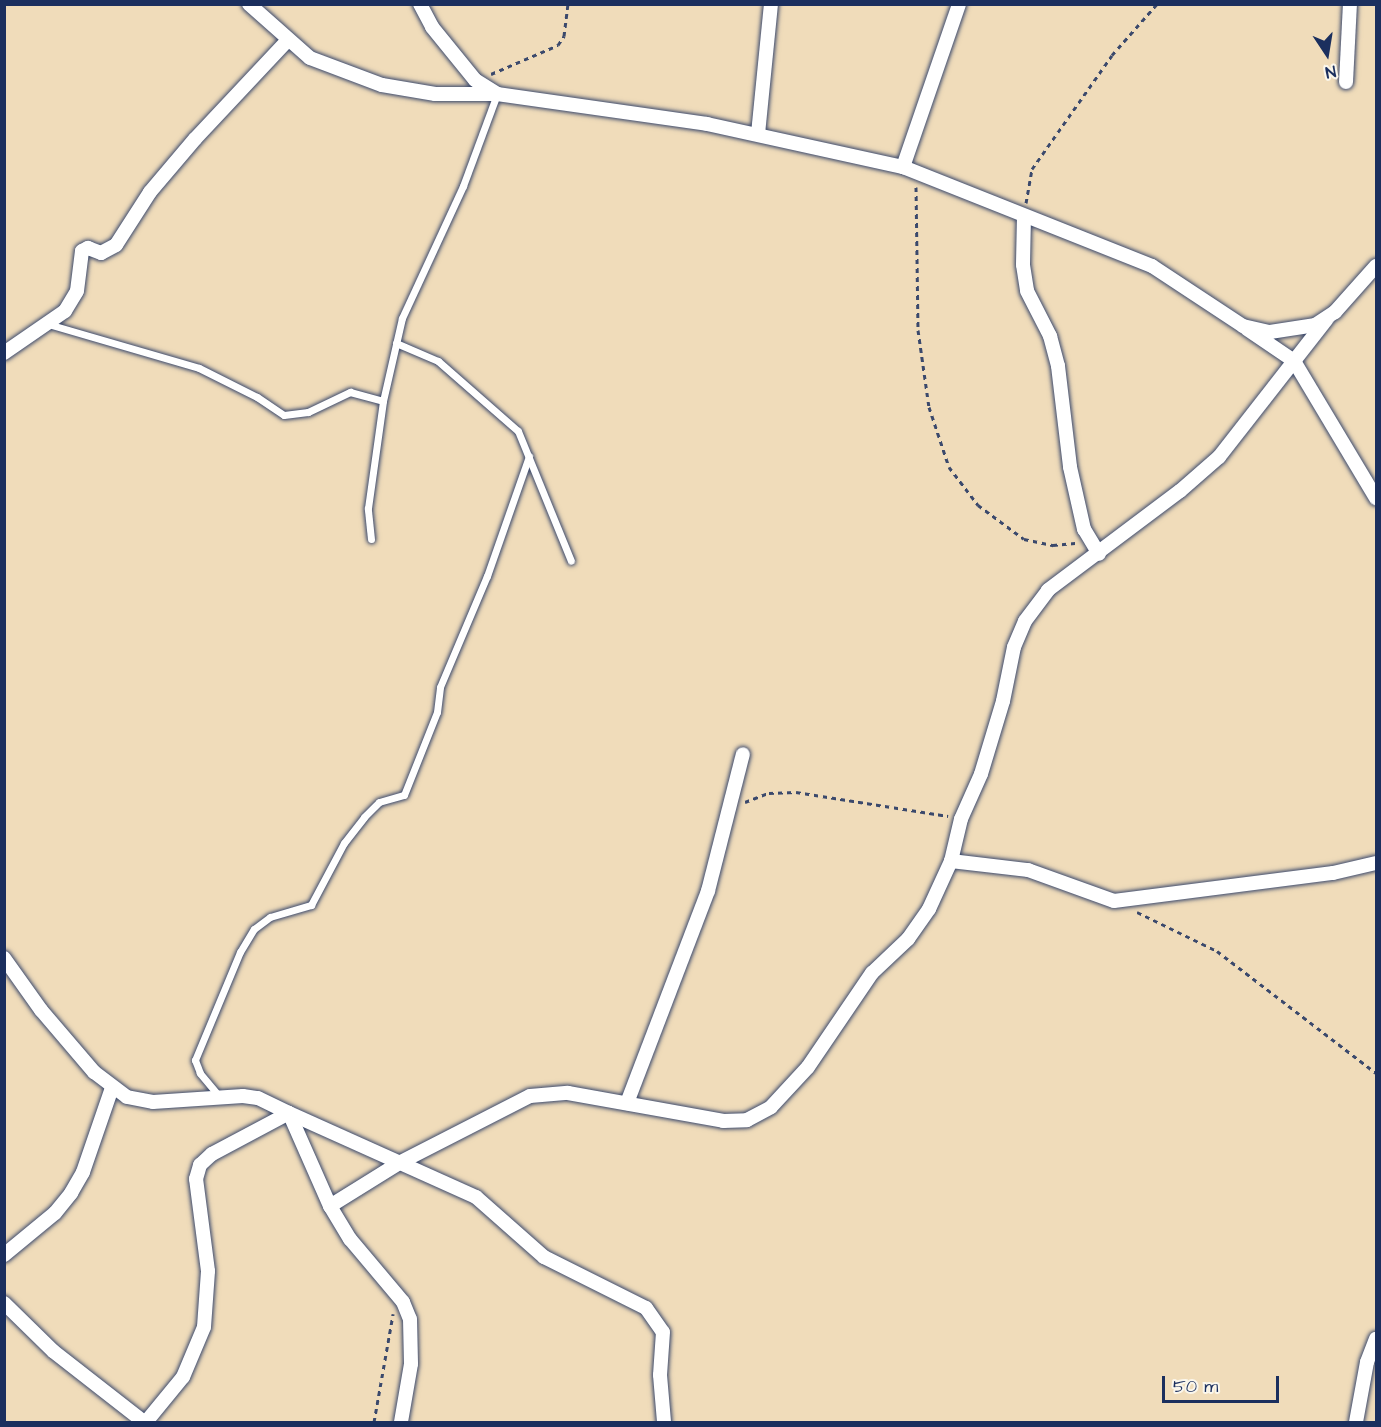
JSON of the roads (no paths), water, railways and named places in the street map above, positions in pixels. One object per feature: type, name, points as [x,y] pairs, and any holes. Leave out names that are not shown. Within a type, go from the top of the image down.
[{"type":"street","points":[[249,4],[287,41],[310,58],[382,85],[435,94],[497,94],[758,134],[903,167],[1152,266],[1294,361],[1377,498]]},
{"type":"street","points":[[420,4],[432,27],[475,80],[497,94]]},
{"type":"street","points":[[758,134],[771,4]]},
{"type":"street","points":[[903,167],[959,4]]},
{"type":"street","points":[[1346,82],[1350,4]]},
{"type":"street","points":[[4,353],[65,311],[77,291],[82,250],[88,248],[101,253],[116,245],[150,192],[287,41]]},
{"type":"street","points":[[1024,216],[1023,265],[1027,291],[1050,336],[1058,366],[1071,468],[1084,529],[1099,554]]},
{"type":"street","points":[[330,1206],[399,1163],[530,1096],[568,1092],[723,1121],[747,1120],[771,1107],[808,1067],[872,973],[908,939],[929,909],[951,861],[961,819],[981,774],[1003,701],[1014,647],[1025,621],[1048,590],[1099,554],[1219,457],[1327,319],[1377,266]]},
{"type":"street","points":[[1243,326],[1270,332],[1315,325],[1327,319]]},
{"type":"street","points":[[627,1103],[708,891],[743,754]]},
{"type":"street","points":[[951,861],[1028,870],[1114,901],[1334,873],[1377,863]]},
{"type":"street","points":[[4,958],[41,1010],[112,1088],[141,1102],[219,1096],[258,1098],[476,1197],[544,1257],[646,1308],[663,1332],[660,1375],[664,1422]]},
{"type":"street","points":[[4,1255],[55,1213],[71,1193],[83,1172],[112,1088]]},
{"type":"street","points":[[289,1113],[330,1206],[350,1239],[397,1295],[410,1320],[412,1342],[401,1422]]},
{"type":"street","points":[[4,1303],[53,1351],[145,1422],[183,1377],[204,1327],[208,1271],[196,1179],[200,1165],[212,1154],[289,1113]]},
{"type":"street","points":[[1356,1422],[1366,1362],[1377,1339]]},
{"type":"lane","points":[[372,539],[368,508],[383,400],[402,318],[463,186],[497,94]]},
{"type":"lane","points":[[48,324],[199,368],[257,397],[285,416],[308,412],[350,392],[383,400]]},
{"type":"lane","points":[[396,343],[438,361],[518,431],[571,561]]},
{"type":"lane","points":[[219,1096],[200,1073],[195,1059],[240,952],[254,929],[270,917],[310,905],[344,843],[364,817],[379,802],[404,795],[437,712],[440,687],[487,576],[529,456]]}]
